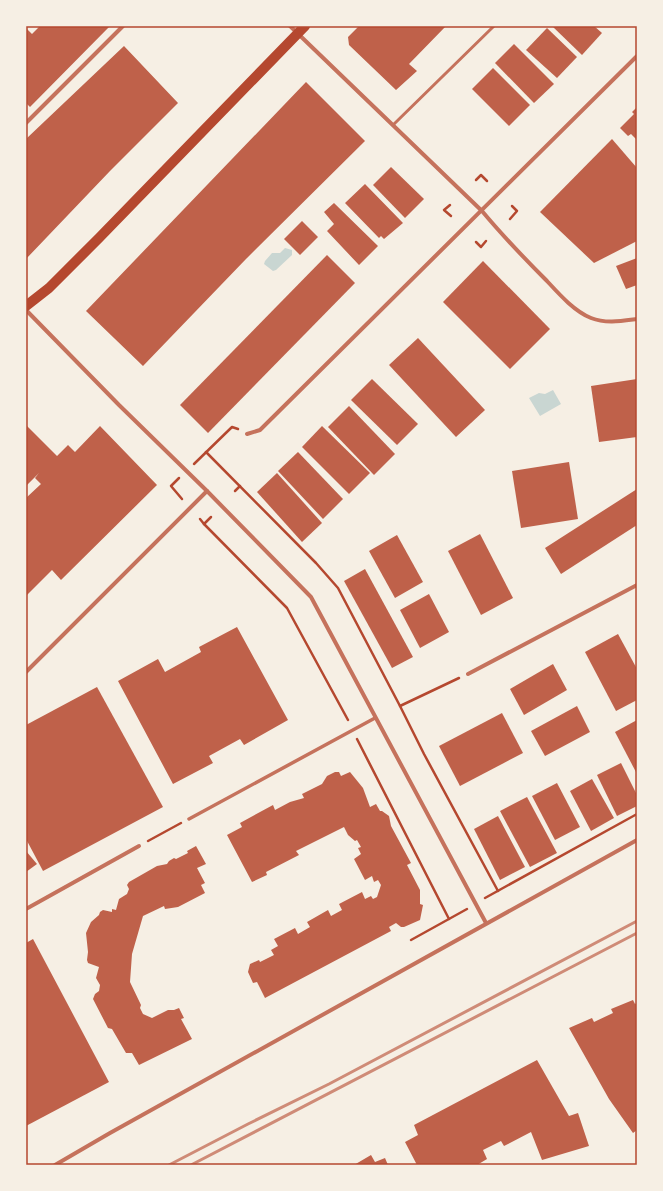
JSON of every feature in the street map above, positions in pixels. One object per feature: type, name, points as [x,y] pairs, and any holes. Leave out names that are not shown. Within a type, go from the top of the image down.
[{"type":"main road","points":[[26,306],[49,288],[99,238],[298,28]]},
{"type":"street","points":[[26,124],[123,26]]},
{"type":"street","points":[[298,28],[393,125],[482,211],[509,242],[559,293],[580,311],[591,318],[615,322],[637,319]]},
{"type":"street","points":[[247,434],[260,430],[637,56]]},
{"type":"street","points":[[26,310],[311,597],[486,923]]},
{"type":"street","points":[[26,672],[207,491]]},
{"type":"street","points":[[468,674],[637,585]]},
{"type":"street","points":[[189,819],[375,718]]},
{"type":"street","points":[[55,1165],[637,840]]},
{"type":"street","points":[[26,909],[139,846]]},
{"type":"lane","points":[[393,125],[494,26]]},
{"type":"path","points":[[476,180],[481,175],[487,181]]},
{"type":"path","points":[[450,205],[444,210],[451,216]]},
{"type":"path","points":[[510,219],[517,211],[512,206]]},
{"type":"path","points":[[476,242],[481,247],[486,241]]},
{"type":"path","points":[[201,457],[232,427]]},
{"type":"path","points":[[206,452],[316,563],[338,588],[424,754],[498,891]]},
{"type":"path","points":[[176,482],[171,486],[182,499]]},
{"type":"path","points":[[235,491],[240,486]]},
{"type":"path","points":[[204,524],[211,517]]},
{"type":"path","points":[[200,519],[287,608],[352,730],[449,919]]},
{"type":"path","points":[[400,706],[468,674]]},
{"type":"path","points":[[411,940],[637,814]]},
{"type":"path","points":[[139,846],[189,819]]},
{"type":"shaded area","points":[[285,248],[292,250],[292,255],[276,270],[273,271],[264,264],[272,253],[280,253]]},
{"type":"shaded area","points":[[553,390],[561,404],[540,416],[529,398],[539,393],[545,394]]},
{"type":"building","points":[[40,26],[110,26],[30,107],[26,103],[26,28],[32,34]]},
{"type":"building","points":[[359,26],[446,26],[409,64],[417,71],[396,90],[349,45],[348,37]]},
{"type":"building","points":[[552,26],[594,26],[602,33],[582,55]]},
{"type":"building","points":[[547,28],[577,57],[557,78],[526,50]]},
{"type":"building","points":[[514,44],[554,84],[534,103],[495,63]]},
{"type":"building","points":[[124,46],[178,103],[110,171],[26,259],[26,139]]},
{"type":"building","points":[[493,68],[530,105],[509,126],[472,89]]},
{"type":"building","points":[[306,82],[365,141],[246,259],[143,366],[86,311]]},
{"type":"building","points":[[637,107],[637,140],[631,134],[628,136],[620,128],[634,114],[632,112]]},
{"type":"building","points":[[612,139],[637,168],[637,241],[594,263],[540,212]]},
{"type":"building","points":[[391,167],[424,199],[405,218],[373,185]]},
{"type":"building","points":[[365,184],[403,223],[384,239],[381,236],[379,238],[345,203]]},
{"type":"building","points":[[334,203],[378,246],[359,265],[327,231],[334,224],[324,212]]},
{"type":"building","points":[[302,221],[318,237],[300,255],[284,239]]},
{"type":"building","points":[[327,255],[355,283],[208,433],[180,405]]},
{"type":"building","points":[[637,258],[637,285],[626,289],[616,266]]},
{"type":"building","points":[[483,261],[550,329],[510,369],[443,302]]},
{"type":"building","points":[[418,338],[485,410],[456,437],[389,365]]},
{"type":"building","points":[[372,379],[418,424],[397,445],[351,400]]},
{"type":"building","points":[[637,379],[637,437],[599,442],[591,386]]},
{"type":"building","points":[[349,406],[395,454],[374,475],[328,427]]},
{"type":"building","points":[[26,425],[57,456],[68,445],[75,452],[100,426],[157,485],[61,580],[52,570],[26,596],[26,498],[41,484],[35,478],[39,473],[26,486]]},
{"type":"building","points":[[322,426],[370,473],[349,494],[302,447]]},
{"type":"building","points":[[298,452],[343,499],[323,519],[278,471]]},
{"type":"building","points":[[569,462],[578,519],[521,528],[512,471]]},
{"type":"building","points":[[277,473],[322,523],[302,542],[257,492]]},
{"type":"building","points":[[637,489],[637,525],[561,574],[545,548]]},
{"type":"building","points":[[480,534],[513,598],[481,615],[448,551]]},
{"type":"building","points":[[397,535],[423,582],[395,598],[369,551]]},
{"type":"building","points":[[365,569],[413,657],[392,668],[344,581]]},
{"type":"building","points":[[429,594],[449,632],[420,648],[400,610]]},
{"type":"building","points":[[237,627],[288,720],[244,745],[240,739],[209,756],[213,763],[173,784],[118,681],[158,659],[165,672],[201,652],[199,647]]},
{"type":"building","points":[[618,634],[637,669],[637,700],[616,711],[585,652]]},
{"type":"building","points":[[553,664],[567,690],[524,715],[510,689]]},
{"type":"building","points":[[97,687],[163,807],[43,871],[26,839],[26,725]]},
{"type":"building","points":[[577,706],[590,732],[545,756],[531,731]]},
{"type":"building","points":[[502,713],[523,753],[460,786],[439,746]]},
{"type":"building","points":[[637,720],[637,774],[615,732]]},
{"type":"building","points":[[621,763],[637,795],[637,806],[617,816],[597,775]]},
{"type":"building","points":[[335,772],[339,772],[341,776],[350,772],[363,788],[370,807],[376,804],[380,811],[389,816],[391,826],[411,863],[407,865],[420,890],[420,904],[423,905],[420,920],[404,927],[401,927],[396,923],[389,927],[391,931],[265,998],[257,982],[253,983],[248,972],[250,964],[259,960],[260,962],[274,955],[271,950],[278,946],[274,939],[295,928],[298,934],[310,927],[307,922],[328,910],[331,916],[342,910],[339,904],[362,892],[365,899],[371,896],[373,899],[377,897],[381,885],[378,880],[374,882],[372,876],[365,880],[354,859],[361,854],[358,848],[361,847],[357,840],[355,841],[348,835],[344,827],[296,851],[299,855],[266,872],[267,875],[252,882],[227,835],[242,827],[240,823],[273,805],[275,810],[290,802],[304,798],[302,794],[322,784],[327,776]]},
{"type":"building","points":[[592,779],[614,818],[591,831],[570,791]]},
{"type":"building","points":[[557,783],[580,827],[555,840],[532,796]]},
{"type":"building","points":[[527,797],[557,853],[530,867],[500,811]]},
{"type":"building","points":[[498,816],[525,867],[500,880],[474,829]]},
{"type":"building","points":[[196,846],[206,864],[197,868],[205,883],[201,885],[205,893],[178,907],[165,909],[164,906],[143,916],[132,954],[130,982],[141,1005],[140,1008],[143,1014],[152,1018],[168,1010],[179,1008],[184,1018],[181,1019],[192,1039],[139,1065],[132,1053],[126,1053],[112,1029],[108,1028],[93,999],[95,994],[99,991],[100,985],[96,978],[99,967],[88,963],[86,933],[91,922],[99,915],[100,912],[103,910],[112,912],[112,909],[116,910],[119,899],[127,894],[129,889],[127,885],[129,882],[157,866],[167,864],[174,858],[176,859],[188,853],[187,851]]},
{"type":"building","points":[[26,851],[37,864],[26,872]]},
{"type":"building","points":[[33,939],[109,1082],[26,1126],[26,943]]},
{"type":"building","points":[[633,1000],[635,1004],[637,1003],[637,1130],[633,1133],[609,1099],[569,1028],[592,1018],[594,1022],[613,1013],[611,1009]]},
{"type":"building","points":[[537,1060],[569,1116],[578,1113],[589,1146],[542,1160],[531,1132],[504,1146],[501,1141],[483,1150],[487,1159],[477,1165],[417,1165],[405,1142],[418,1135],[414,1125]]},
{"type":"building","points":[[371,1155],[375,1162],[385,1158],[388,1165],[354,1165]]},
{"type":"railway","points":[[169,1165],[329,1084],[637,921]]},
{"type":"railway","points":[[191,1165],[637,933]]}]
